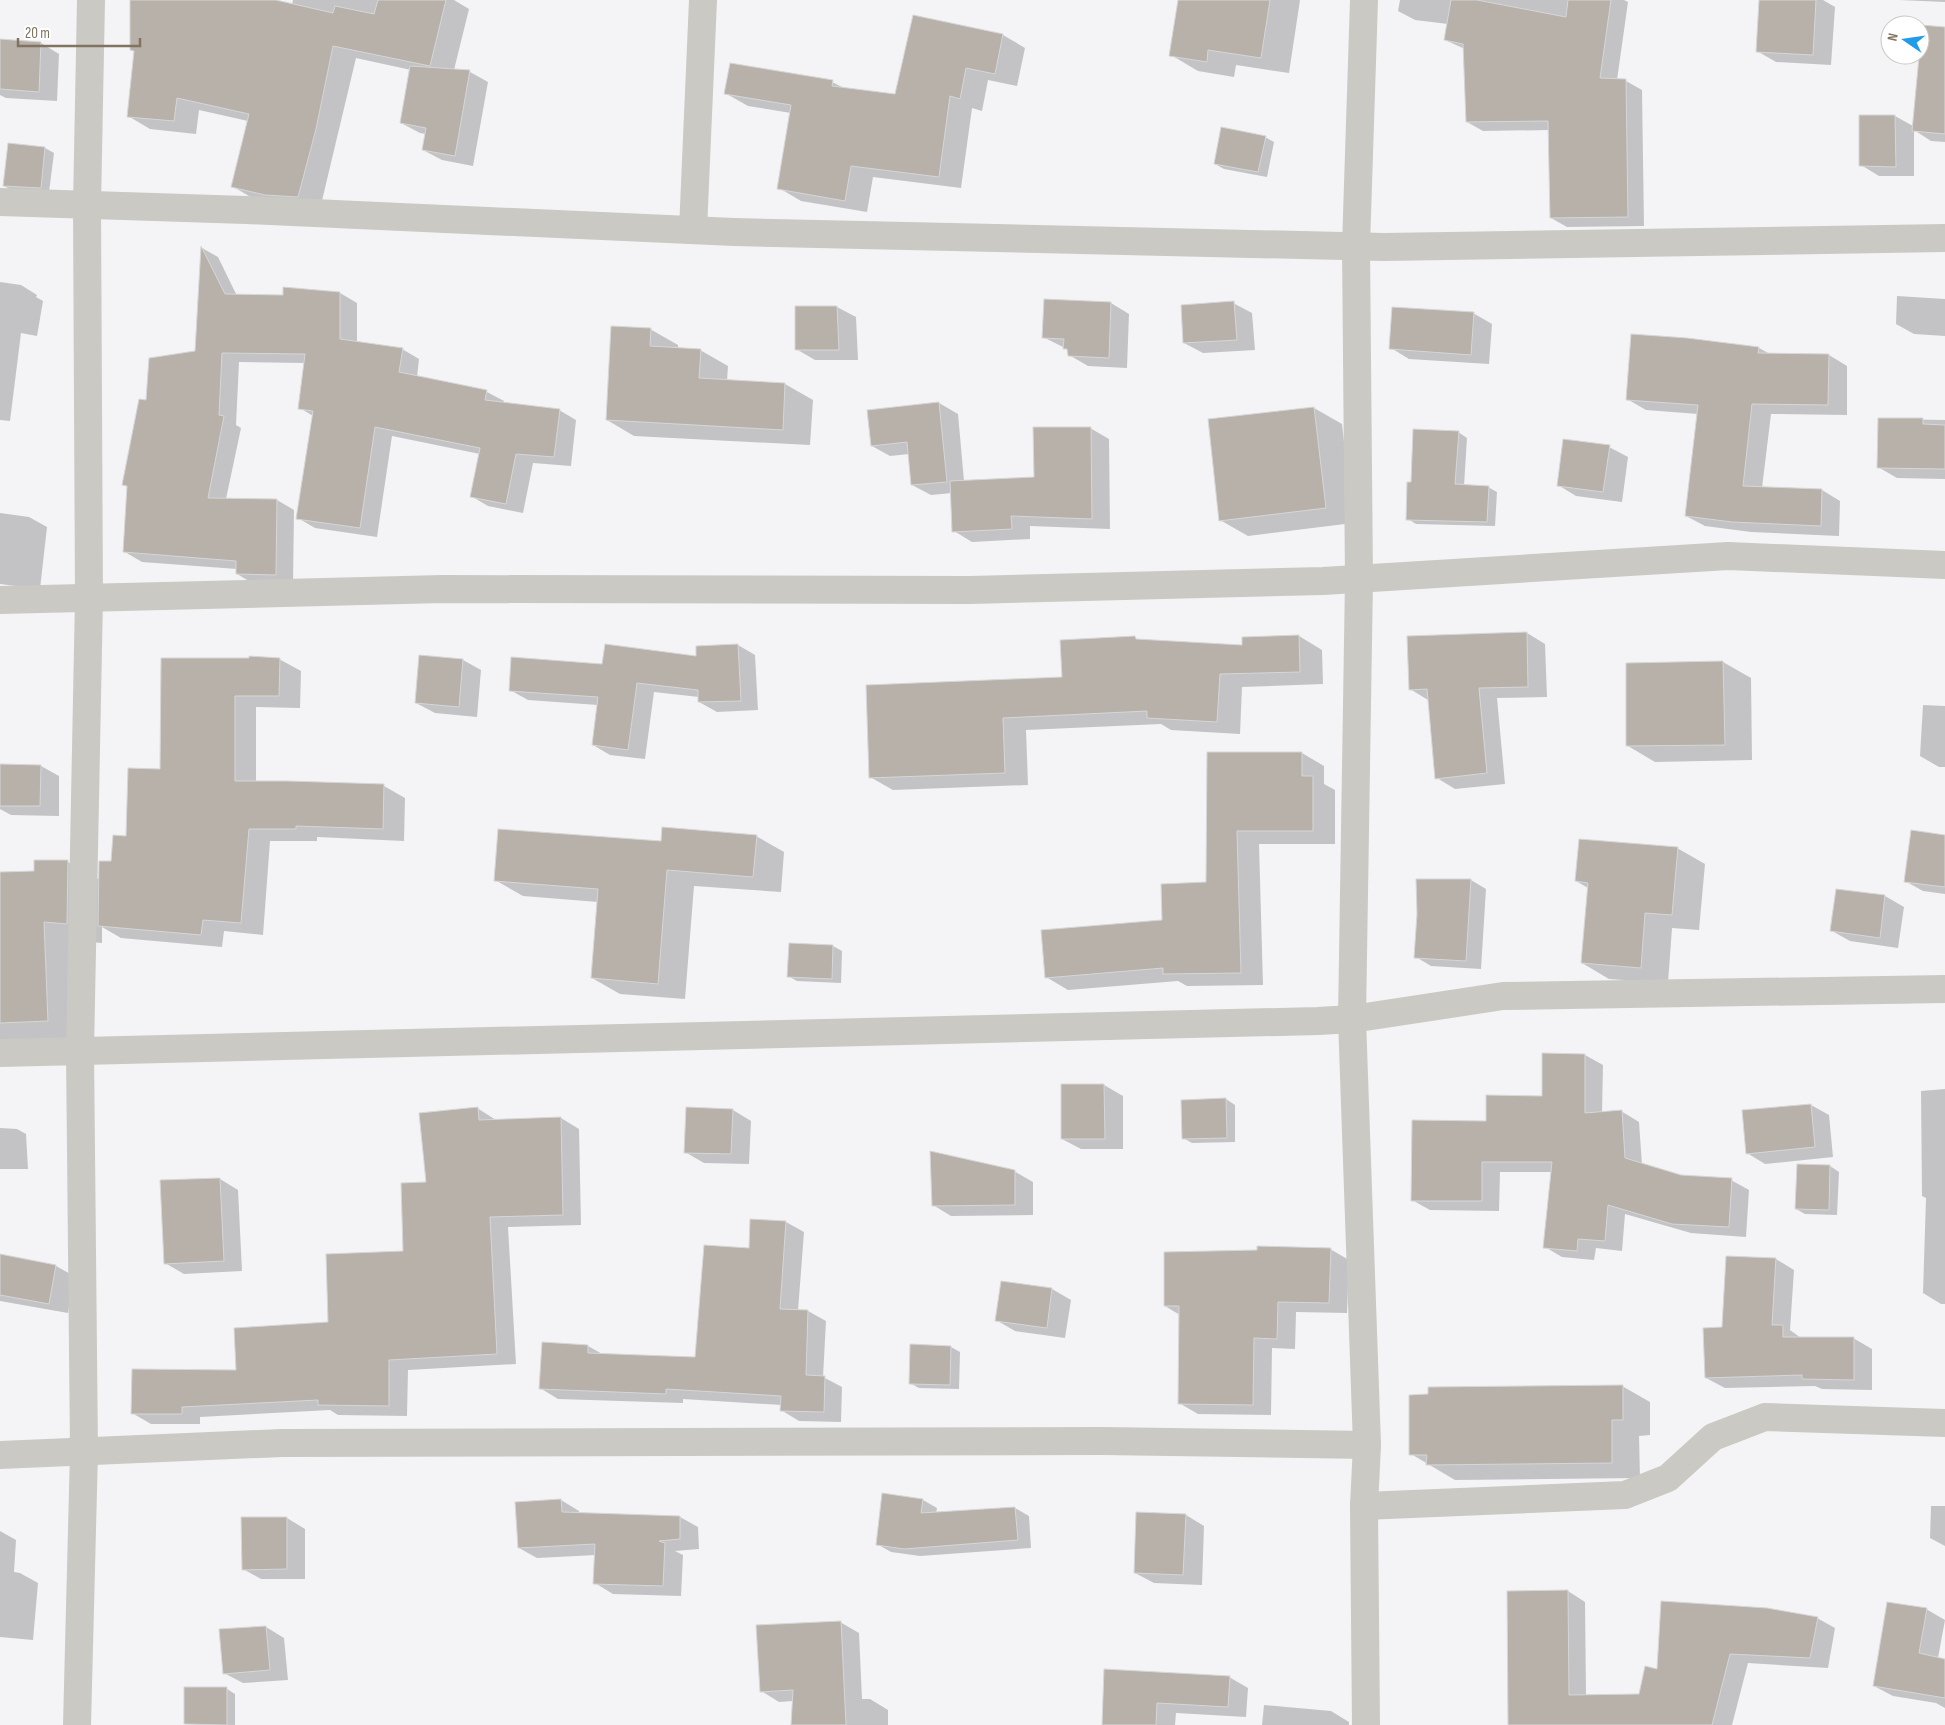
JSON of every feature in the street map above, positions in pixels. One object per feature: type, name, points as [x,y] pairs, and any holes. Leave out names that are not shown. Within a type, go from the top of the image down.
[{"type":"street","points":[[77,1725],[84,1451],[80,1051],[89,598],[87,205],[91,0]]},
{"type":"street","points":[[693,230],[703,0]]},
{"type":"street","points":[[1364,0],[1356,246],[1359,579],[1352,1019],[1367,1445],[1364,1506],[1366,1725]]},
{"type":"street","points":[[0,202],[256,210],[693,230],[1384,247],[1945,238]]},
{"type":"street","points":[[0,600],[443,589],[970,590],[1359,579],[1728,556],[1945,565]]},
{"type":"street","points":[[0,1053],[1352,1019],[1503,996],[1945,989]]},
{"type":"street","points":[[1364,1506],[1625,1495],[1668,1478],[1713,1438],[1765,1417],[1945,1423]]},
{"type":"street","points":[[0,1455],[292,1443],[1102,1441],[1367,1445]]},
{"type":"building","points":[[130,0],[276,0],[333,13],[335,6],[374,14],[378,0],[446,0],[430,66],[333,46],[316,129],[298,197],[265,195],[231,187],[249,114],[177,98],[174,121],[127,117],[134,51],[130,50]]},
{"type":"building","points":[[1178,0],[1270,0],[1261,58],[1208,50],[1207,62],[1169,56]]},
{"type":"building","points":[[1451,0],[1477,0],[1566,17],[1568,0],[1611,0],[1600,78],[1626,79],[1628,217],[1550,218],[1548,121],[1466,122],[1463,44],[1444,40]]},
{"type":"building","points":[[1759,0],[1816,0],[1813,55],[1756,52]]},
{"type":"building","points":[[913,15],[1003,34],[995,74],[966,68],[960,99],[950,96],[939,177],[851,166],[845,201],[777,189],[791,105],[724,94],[730,63],[833,80],[832,86],[895,94]]},
{"type":"building","points":[[1930,26],[1945,27],[1945,134],[1912,131],[1918,65],[1930,65]]},
{"type":"building","points":[[0,39],[41,42],[39,92],[0,89]]},
{"type":"building","points":[[410,66],[470,70],[455,156],[422,150],[426,128],[400,123]]},
{"type":"building","points":[[1859,115],[1895,115],[1896,167],[1859,166]]},
{"type":"building","points":[[1221,127],[1266,136],[1258,172],[1214,164]]},
{"type":"building","points":[[8,143],[45,147],[41,188],[3,186]]},
{"type":"building","points":[[201,246],[225,294],[283,295],[283,287],[340,292],[340,339],[403,348],[399,372],[487,390],[485,400],[560,409],[554,457],[516,454],[506,504],[470,497],[480,448],[375,427],[360,528],[296,519],[313,411],[298,409],[305,354],[222,353],[219,415],[224,416],[208,498],[277,499],[276,575],[236,574],[236,561],[123,552],[127,486],[122,485],[139,399],[146,400],[149,358],[195,351]]},
{"type":"building","points":[[1044,299],[1111,302],[1109,358],[1068,356],[1067,349],[1063,349],[1064,339],[1042,338]]},
{"type":"building","points":[[1234,301],[1237,340],[1183,343],[1181,305]]},
{"type":"building","points":[[795,306],[837,306],[839,350],[795,350]]},
{"type":"building","points":[[1392,307],[1474,312],[1471,355],[1389,349]]},
{"type":"building","points":[[611,326],[651,328],[650,346],[701,349],[699,378],[785,383],[783,430],[606,420]]},
{"type":"building","points":[[1631,334],[1687,338],[1759,347],[1758,353],[1829,354],[1828,405],[1752,404],[1743,486],[1822,489],[1821,526],[1732,522],[1685,516],[1698,405],[1626,400]]},
{"type":"building","points":[[939,402],[947,482],[911,485],[907,442],[871,446],[867,410]]},
{"type":"building","points":[[1314,407],[1326,508],[1219,521],[1208,419]]},
{"type":"building","points":[[1878,418],[1923,418],[1923,424],[1945,425],[1945,469],[1877,468]]},
{"type":"building","points":[[1033,427],[1091,427],[1092,519],[1011,516],[1012,529],[952,532],[950,481],[1034,477]]},
{"type":"building","points":[[1413,429],[1459,431],[1455,484],[1489,486],[1487,522],[1406,520],[1407,482],[1411,482]]},
{"type":"building","points":[[1563,439],[1610,445],[1603,492],[1557,486]]},
{"type":"building","points":[[1527,632],[1528,687],[1479,688],[1487,773],[1435,779],[1427,689],[1409,690],[1407,636]]},
{"type":"building","points":[[1299,635],[1300,672],[1220,674],[1217,722],[1147,718],[1147,711],[1003,718],[1005,773],[869,778],[866,685],[1062,677],[1060,640],[1135,636],[1136,639],[1242,645],[1242,637]]},
{"type":"building","points":[[605,644],[696,656],[696,646],[738,644],[741,701],[698,702],[698,690],[637,683],[628,750],[592,745],[598,697],[509,691],[511,657],[602,664]]},
{"type":"building","points":[[419,655],[463,659],[459,707],[415,703]]},
{"type":"building","points":[[249,656],[280,658],[279,696],[235,696],[235,781],[384,784],[383,829],[296,826],[296,829],[249,829],[241,923],[203,920],[201,935],[98,926],[99,861],[111,861],[113,835],[126,836],[128,768],[160,769],[161,658],[249,658]]},
{"type":"building","points":[[1723,661],[1725,745],[1626,746],[1626,663]]},
{"type":"building","points":[[1207,752],[1302,752],[1302,776],[1313,776],[1313,831],[1237,831],[1241,973],[1163,974],[1163,968],[1045,978],[1041,930],[1162,920],[1161,884],[1206,882]]},
{"type":"building","points":[[0,764],[41,765],[40,806],[0,806]]},
{"type":"building","points":[[662,827],[757,835],[753,877],[667,870],[658,984],[591,978],[598,889],[494,881],[498,829],[661,841]]},
{"type":"building","points":[[1911,830],[1945,835],[1945,887],[1904,882]]},
{"type":"building","points":[[1579,839],[1678,847],[1672,915],[1645,913],[1641,968],[1581,963],[1588,883],[1575,881]]},
{"type":"building","points":[[34,860],[68,860],[67,924],[44,922],[48,1021],[0,1023],[0,872],[34,871]]},
{"type":"building","points":[[1416,879],[1471,879],[1466,961],[1414,958],[1417,914]]},
{"type":"building","points":[[1836,889],[1885,895],[1880,938],[1830,931]]},
{"type":"building","points":[[789,943],[833,945],[832,979],[787,977]]},
{"type":"building","points":[[1542,1053],[1585,1054],[1585,1113],[1622,1110],[1625,1158],[1681,1175],[1732,1178],[1729,1227],[1672,1224],[1608,1205],[1605,1241],[1578,1239],[1577,1251],[1543,1248],[1552,1162],[1482,1162],[1482,1201],[1411,1201],[1412,1120],[1486,1121],[1486,1095],[1542,1096]]},
{"type":"building","points":[[1061,1084],[1104,1084],[1105,1139],[1061,1139]]},
{"type":"building","points":[[1226,1098],[1227,1138],[1182,1139],[1181,1100]]},
{"type":"building","points":[[1811,1104],[1815,1147],[1746,1154],[1742,1110]]},
{"type":"building","points":[[478,1107],[479,1120],[561,1117],[563,1215],[490,1217],[497,1354],[389,1360],[389,1406],[318,1405],[318,1400],[182,1407],[182,1414],[131,1414],[132,1369],[236,1370],[234,1328],[328,1322],[326,1254],[403,1251],[401,1183],[426,1182],[419,1113]]},
{"type":"building","points":[[686,1107],[733,1109],[731,1154],[684,1153]]},
{"type":"building","points":[[930,1151],[1015,1170],[1015,1205],[932,1206]]},
{"type":"building","points":[[1797,1164],[1830,1165],[1829,1210],[1795,1209]]},
{"type":"building","points":[[220,1178],[224,1261],[164,1264],[160,1180]]},
{"type":"building","points":[[750,1219],[786,1221],[780,1309],[808,1310],[806,1375],[825,1376],[824,1412],[780,1411],[781,1396],[666,1389],[666,1394],[539,1389],[542,1342],[588,1345],[588,1353],[695,1357],[704,1245],[749,1248]]},
{"type":"building","points":[[1257,1246],[1331,1248],[1329,1303],[1278,1302],[1277,1339],[1254,1338],[1253,1405],[1178,1404],[1179,1306],[1164,1306],[1164,1252],[1257,1250]]},
{"type":"building","points":[[0,1254],[56,1265],[49,1304],[0,1295]]},
{"type":"building","points":[[1726,1256],[1776,1258],[1772,1325],[1783,1325],[1783,1337],[1854,1337],[1854,1380],[1802,1379],[1802,1375],[1705,1378],[1703,1328],[1722,1327]]},
{"type":"building","points":[[1001,1281],[1052,1288],[1047,1328],[995,1321]]},
{"type":"building","points":[[910,1344],[951,1346],[950,1385],[909,1384]]},
{"type":"building","points":[[1623,1385],[1623,1420],[1612,1420],[1612,1463],[1426,1465],[1427,1455],[1409,1455],[1409,1395],[1428,1394],[1428,1387]]},
{"type":"building","points":[[882,1493],[923,1499],[921,1513],[1015,1507],[1018,1540],[904,1549],[876,1545]]},
{"type":"building","points":[[561,1499],[562,1512],[680,1516],[680,1539],[659,1541],[665,1543],[663,1586],[593,1584],[595,1544],[518,1548],[515,1502]]},
{"type":"building","points":[[1136,1512],[1186,1514],[1183,1575],[1134,1573]]},
{"type":"building","points":[[241,1517],[287,1517],[287,1569],[242,1570]]},
{"type":"building","points":[[1568,1590],[1569,1695],[1639,1694],[1645,1666],[1657,1669],[1661,1601],[1767,1608],[1818,1617],[1810,1658],[1730,1654],[1712,1725],[1508,1725],[1507,1591]]},
{"type":"building","points":[[1887,1602],[1927,1608],[1919,1653],[1945,1659],[1945,1698],[1873,1686]]},
{"type":"building","points":[[841,1621],[846,1725],[791,1725],[793,1690],[760,1692],[756,1625]]},
{"type":"building","points":[[266,1626],[270,1670],[223,1674],[219,1629]]},
{"type":"building","points":[[1104,1669],[1230,1676],[1228,1707],[1157,1703],[1156,1725],[1102,1725]]},
{"type":"building","points":[[184,1687],[227,1687],[227,1725],[184,1724]]}]
